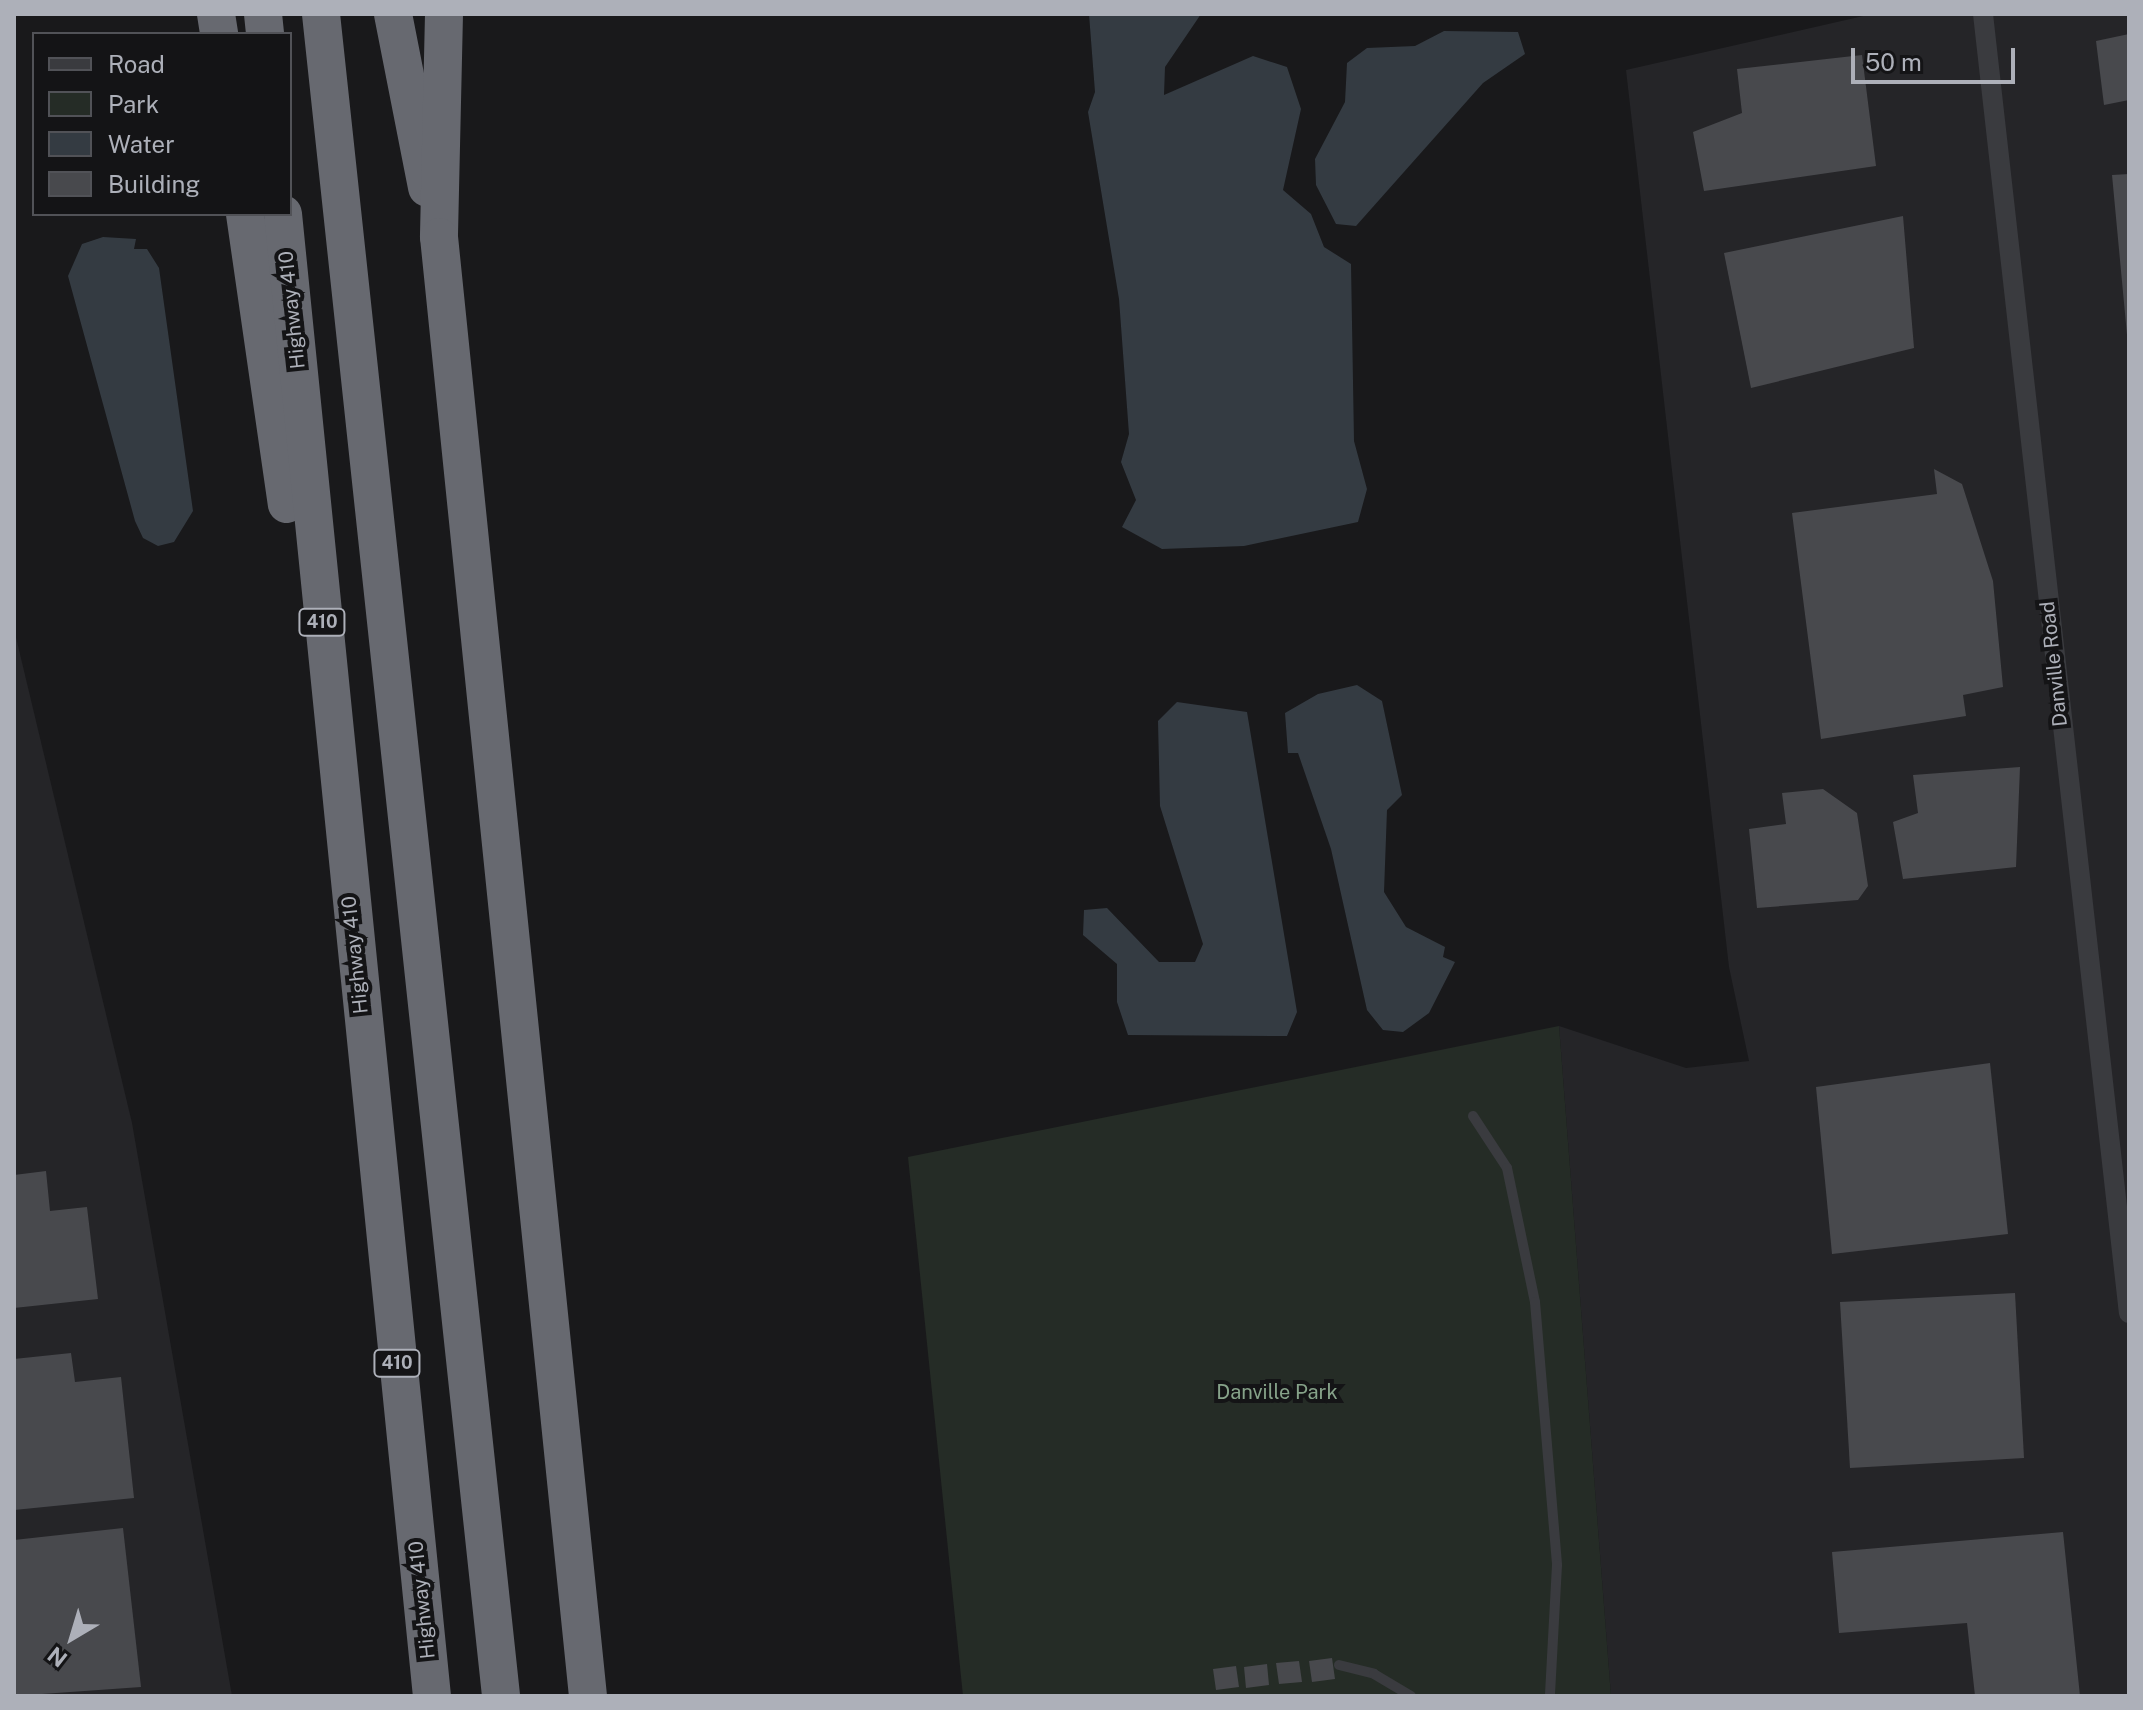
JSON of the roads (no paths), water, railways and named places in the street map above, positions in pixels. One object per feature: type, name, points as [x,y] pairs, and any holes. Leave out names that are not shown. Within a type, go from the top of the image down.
[{"type":"highway","points":[[321,14],[501,1696]]},
{"type":"highway","points":[[393,14],[400,76],[439,237]]},
{"type":"highway","points":[[444,14],[439,237],[588,1696]]},
{"type":"highway","points":[[245,216],[362,1029]]},
{"type":"highway","name":"Highway 410","points":[[283,216],[362,1029],[432,1696]]},
{"type":"street","name":"Danville Road","points":[[1983,14],[2129,1313]]},
{"type":"lane","points":[[1473,1116],[1507,1168],[1535,1302],[1557,1565],[1550,1696]]},
{"type":"lane","points":[[1339,1665],[1374,1674],[1411,1696]]},
{"type":"water","points":[[1089,14],[1201,14],[1165,67],[1164,95],[1253,56],[1287,67],[1301,109],[1283,190],[1311,214],[1324,247],[1351,264],[1354,441],[1367,489],[1358,522],[1244,546],[1162,549],[1122,527],[1136,500],[1121,462],[1129,434],[1119,299],[1088,112],[1095,92]]},
{"type":"water","points":[[1444,31],[1518,32],[1525,54],[1483,83],[1356,226],[1336,224],[1316,185],[1315,159],[1345,102],[1347,63],[1367,48],[1415,46]]},
{"type":"water","points":[[103,237],[136,239],[134,249],[147,249],[159,268],[193,511],[174,542],[158,546],[143,538],[135,521],[68,276],[82,244]]},
{"type":"water","points":[[1357,685],[1382,701],[1402,795],[1387,810],[1384,892],[1406,927],[1445,947],[1443,957],[1455,962],[1429,1013],[1403,1032],[1383,1030],[1367,1010],[1331,849],[1298,753],[1288,753],[1285,713],[1318,694]]},
{"type":"water","points":[[1177,702],[1247,712],[1297,1012],[1287,1036],[1128,1035],[1117,1002],[1117,964],[1083,935],[1084,910],[1107,908],[1159,962],[1195,962],[1203,944],[1160,806],[1158,721]]},
{"type":"park label","name":"Danville Park","points":[[1277,1392]]}]
